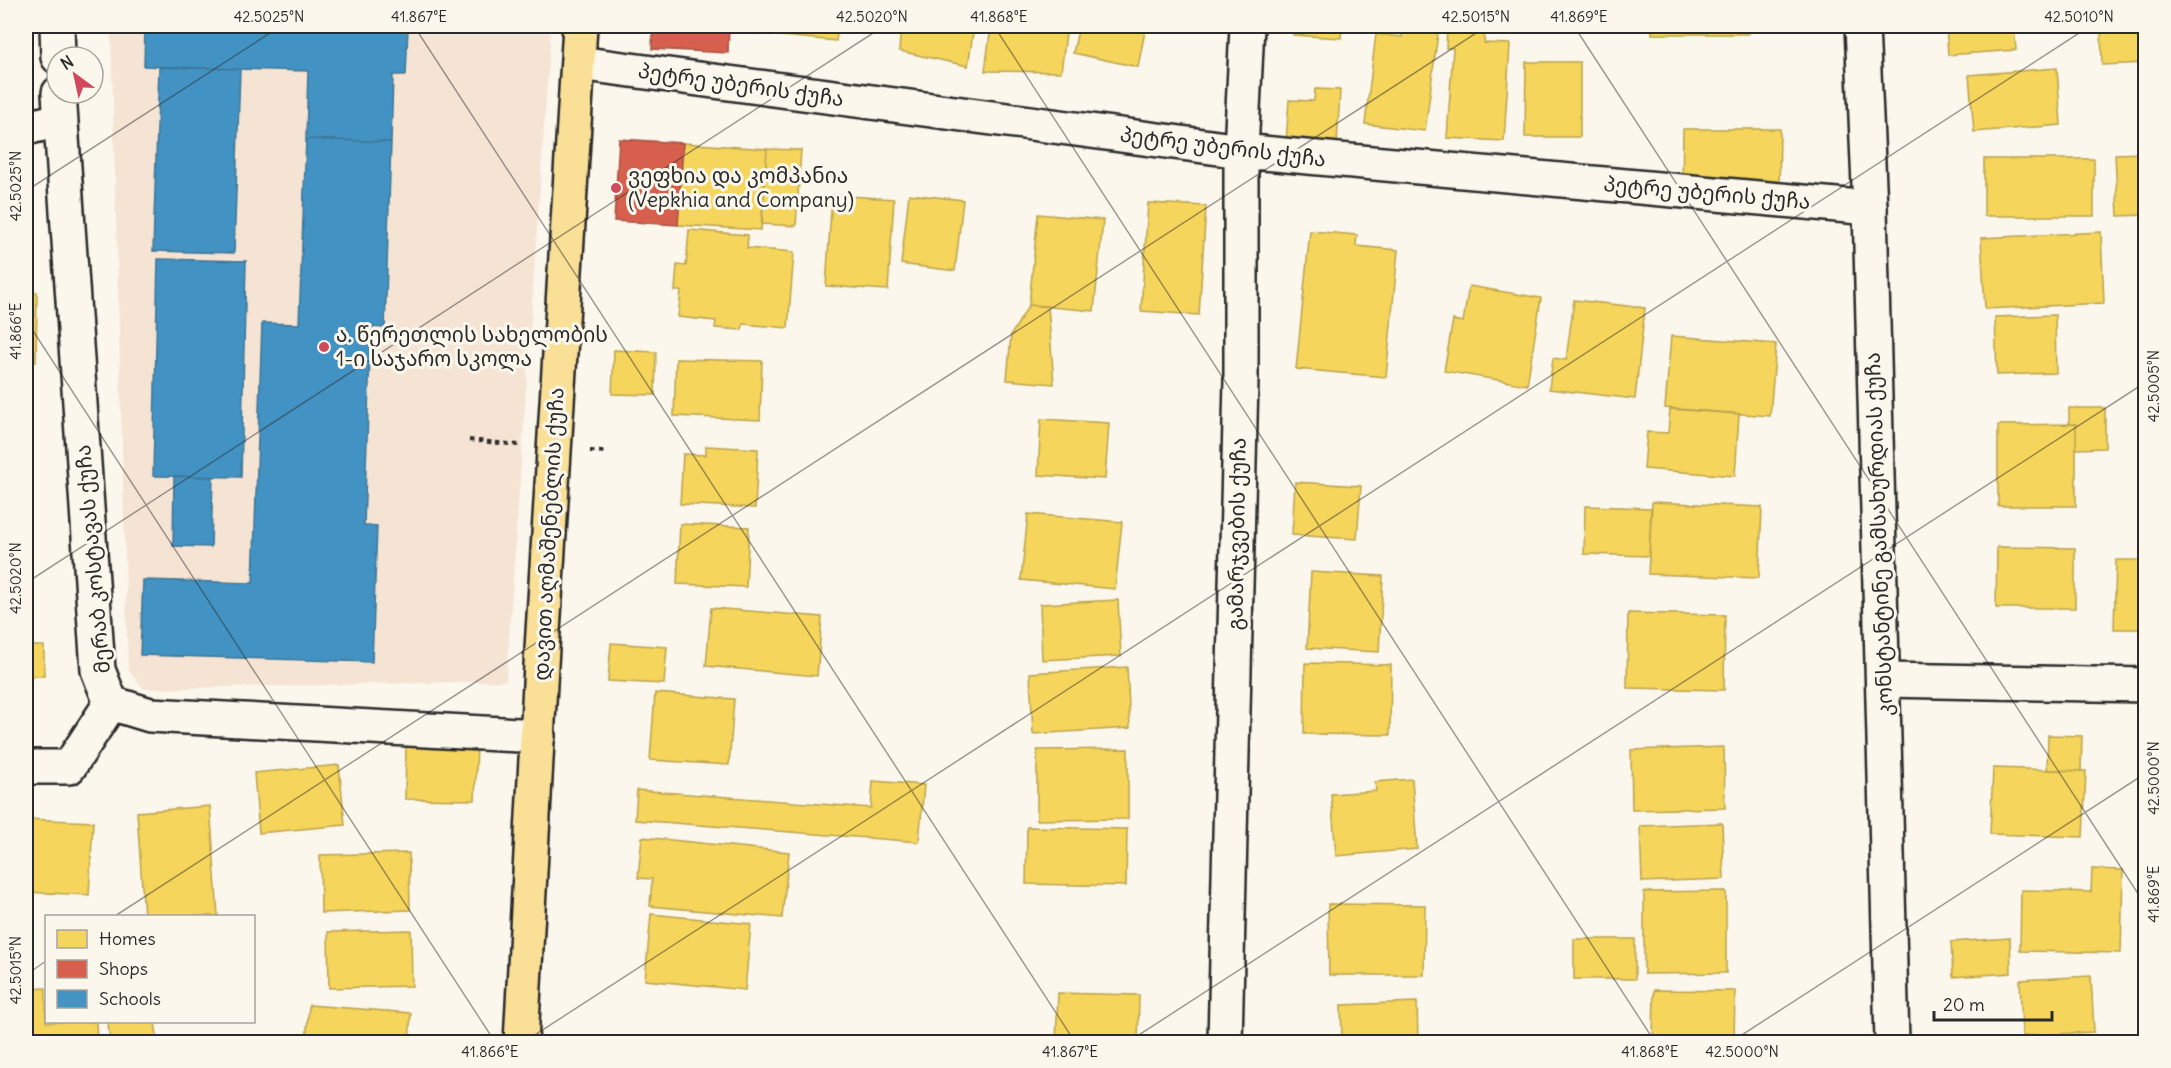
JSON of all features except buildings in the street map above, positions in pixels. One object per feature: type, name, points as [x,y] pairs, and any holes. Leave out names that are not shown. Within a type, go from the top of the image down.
[{"type":"highway","name":"დავით აღმაშენებლის ქუჩა","points":[[521,1042],[580,26]]},
{"type":"street","points":[[57,26],[58,45]]},
{"type":"street","name":"გამარჯვების ქუჩა","points":[[1225,1042],[1240,380],[1241,151],[1247,26]]},
{"type":"street","name":"კონსტანტინე გამსახურდიას ქუჩა","points":[[1862,26],[1870,208],[1884,680],[1892,1042]]},
{"type":"street","name":"პეტრე უბერის ქუჩა","points":[[578,63],[1241,151],[1870,208]]},
{"type":"street","points":[[26,129],[60,106]]},
{"type":"street","name":"მერაბ კოსტავას ქუჩა","points":[[60,106],[98,670],[111,703],[150,715],[538,736]]},
{"type":"street","points":[[1884,680],[2145,685]]},
{"type":"street","points":[[26,767],[69,767],[111,703]]},
{"type":"shaded area","name":"ა. წერეთლის სახელობის 1-ი საჯარო სკოლა","points":[[111,26],[551,26],[506,681],[144,689],[128,669]]},
{"type":"place","name":"ვეფხია და კომპანია (Vepkhia and Company)","points":[[616,188]]},
{"type":"place","name":"ა. წერეთლის სახელობის 1-ი საჯარო სკოლა","points":[[324,347]]}]
